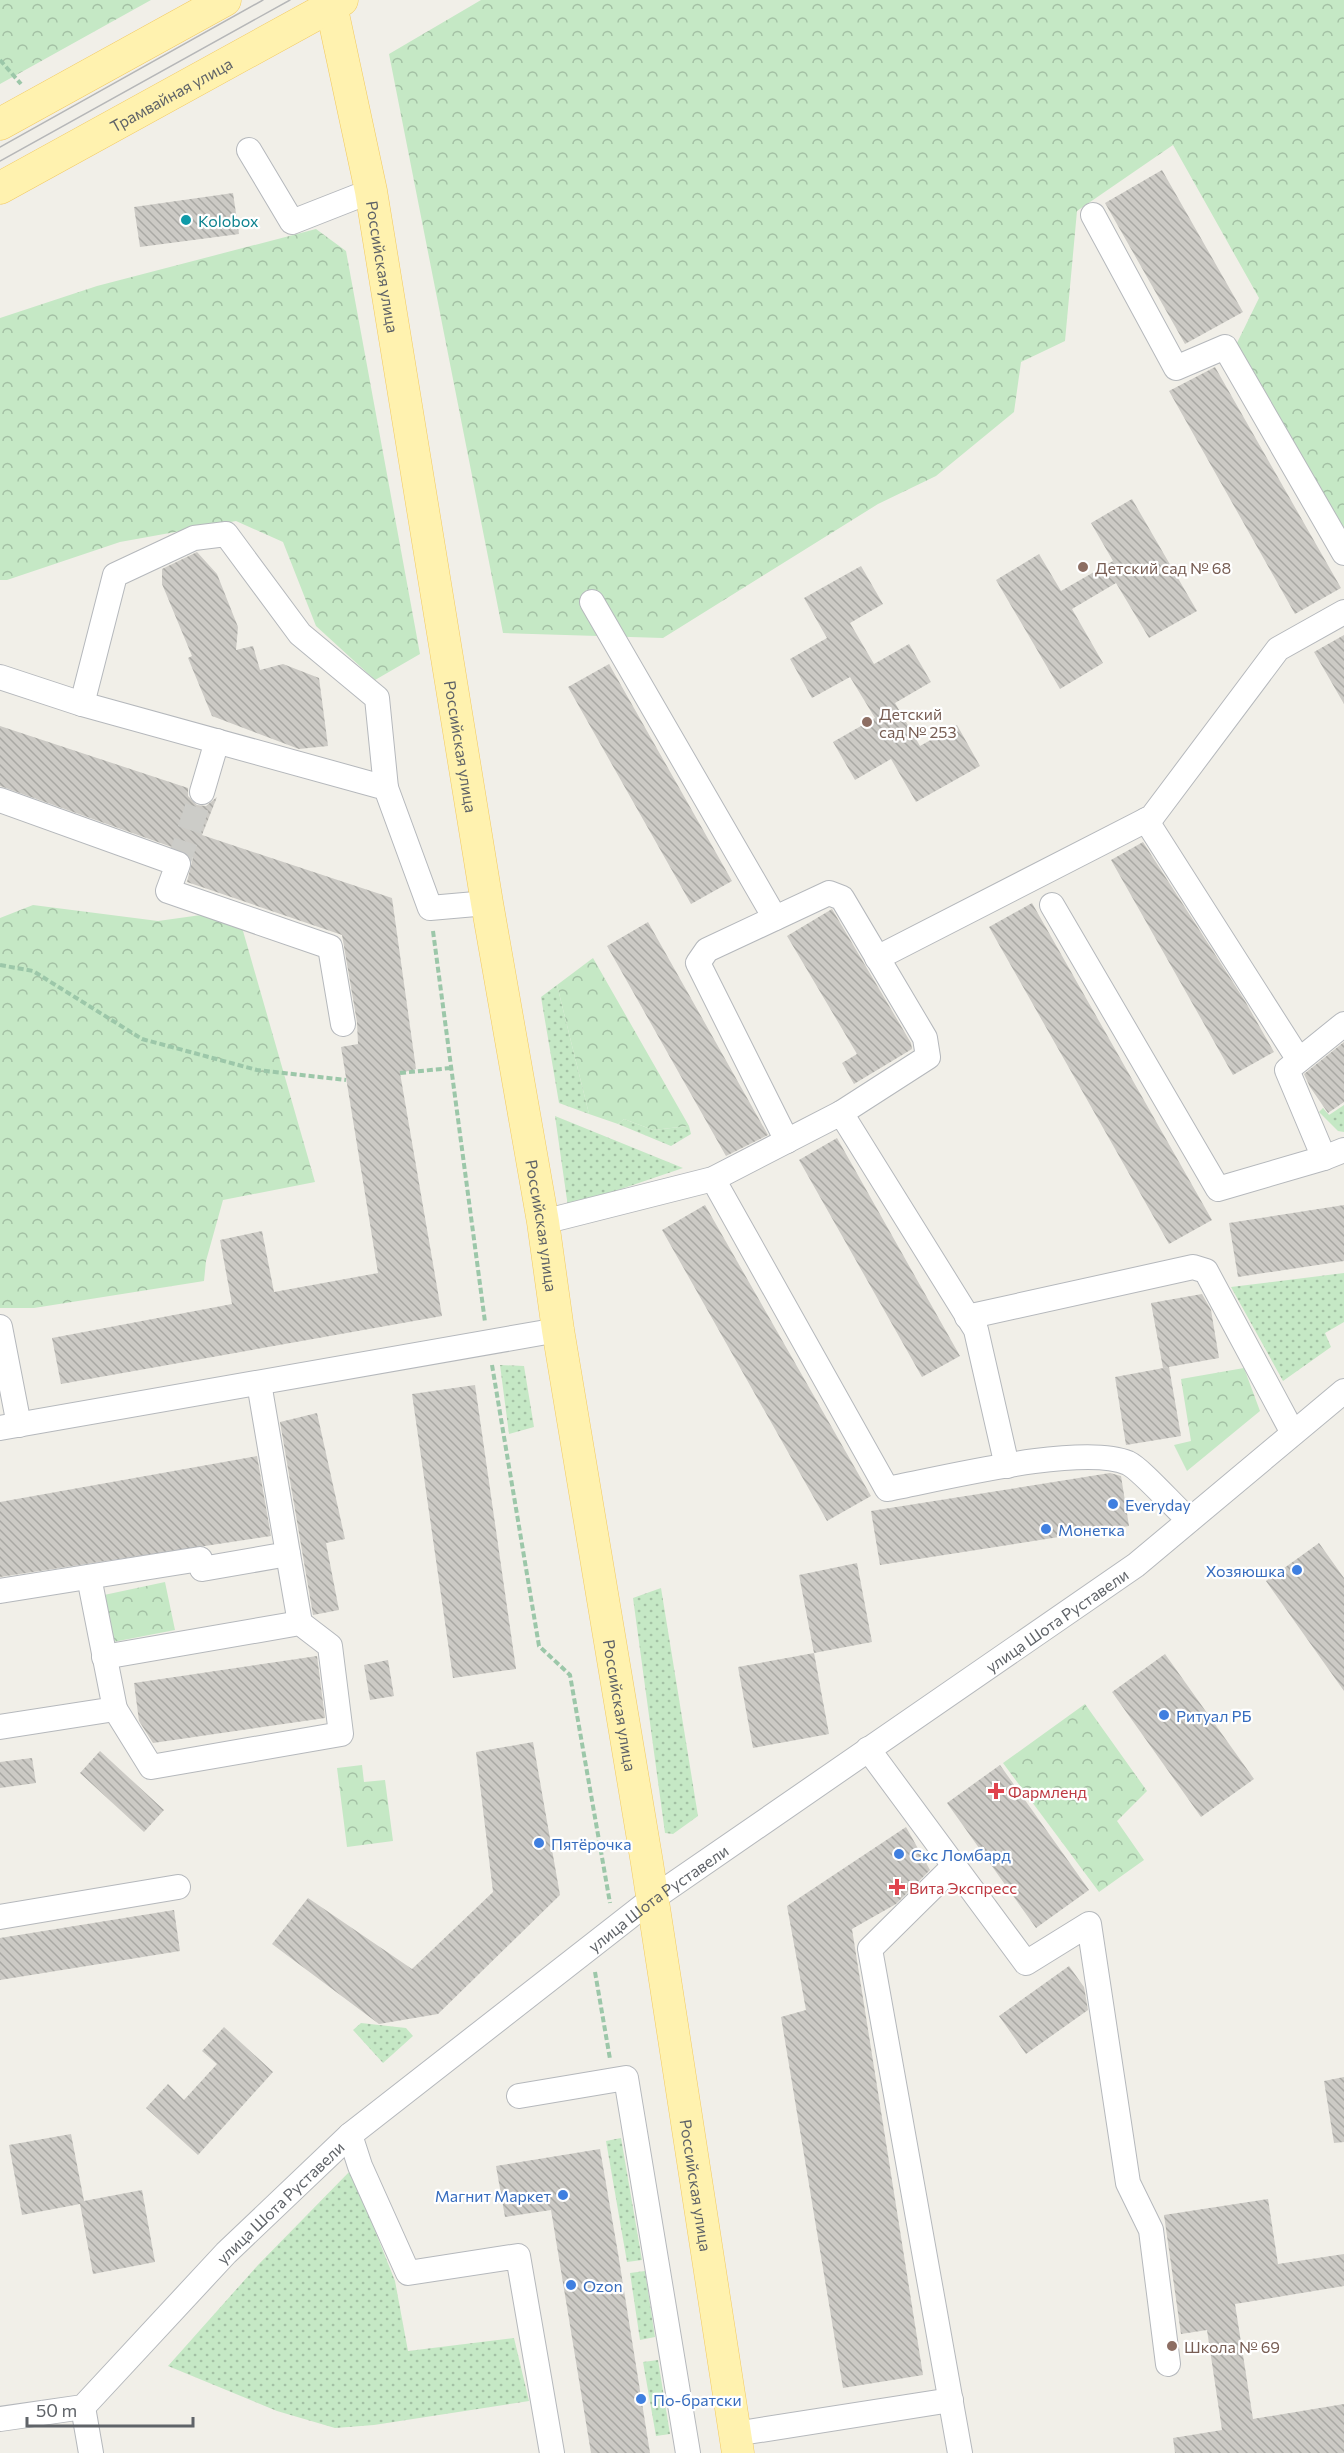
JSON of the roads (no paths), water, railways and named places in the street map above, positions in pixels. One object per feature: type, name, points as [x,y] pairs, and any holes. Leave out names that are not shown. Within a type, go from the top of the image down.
[{"type":"main road","points":[[0,124],[225,0]]},
{"type":"main road","name":"Трамвайная улица","points":[[0,188],[335,2]]},
{"type":"main road","name":"Российская улица","points":[[335,2],[371,191],[487,903],[543,1222],[558,1330],[652,1899],[736,2443]]},
{"type":"street","points":[[249,150],[292,222],[371,191]]},
{"type":"street","points":[[1092,215],[1176,368],[1225,347],[1344,553]]},
{"type":"street","points":[[81,704],[115,574],[194,538],[226,534],[300,634],[377,698],[386,788],[430,908],[487,903]]},
{"type":"street","points":[[592,602],[775,918]]},
{"type":"street","points":[[877,958],[1152,817],[1278,649],[1344,612]]},
{"type":"street","points":[[0,677],[81,704],[386,788]]},
{"type":"street","points":[[202,792],[217,741]]},
{"type":"street","points":[[0,800],[178,864],[168,891],[330,948],[343,1024]]},
{"type":"street","points":[[1146,820],[1299,1060]]},
{"type":"street","points":[[543,1222],[713,1179],[787,1141],[841,1113],[928,1057],[925,1038],[842,898],[829,893],[708,950],[698,963],[787,1141]]},
{"type":"street","points":[[1052,905],[1218,1189],[1334,1154],[1287,1070],[1344,1024]]},
{"type":"street","points":[[841,1113],[976,1330],[1007,1466]]},
{"type":"street","points":[[713,1179],[887,1489],[1007,1466],[1098,1455],[1130,1463],[1189,1520]]},
{"type":"street","points":[[968,1317],[1193,1267],[1206,1271],[1293,1433]]},
{"type":"street","points":[[0,1327],[9,1426],[558,1330]]},
{"type":"street","points":[[89,1577],[115,1709],[151,1767],[341,1734],[330,1646],[300,1623],[259,1383]]},
{"type":"street","name":"улица Шота Руставели","points":[[83,2407],[226,2253],[350,2135],[652,1899],[1136,1564],[1344,1392]]},
{"type":"street","points":[[0,1591],[200,1559],[202,1569],[288,1554]]},
{"type":"street","points":[[104,1656],[300,1623]]},
{"type":"street","points":[[0,1727],[115,1709]]},
{"type":"street","points":[[868,1749],[1026,1963],[1089,1924],[1128,2184],[1151,2230],[1168,2364]]},
{"type":"street","points":[[954,1866],[870,1949],[960,2453]]},
{"type":"street","points":[[0,1917],[178,1887]]},
{"type":"street","points":[[519,2096],[626,2078],[688,2453]]},
{"type":"street","points":[[350,2135],[360,2166],[408,2273],[518,2256],[552,2453]]},
{"type":"street","points":[[736,2443],[951,2400]]},
{"type":"street","points":[[0,2419],[83,2407],[91,2453]]},
{"type":"tunnel","points":[[178,864],[202,792]]},
{"type":"tram line","points":[[0,147],[263,0]]},
{"type":"tram line","points":[[0,161],[290,0]]},
{"type":"place","name":"Kolobox","points":[[186,220]]},
{"type":"place","name":"Детский сад № 68","points":[[1083,567]]},
{"type":"place","name":"Детский сад № 253","points":[[867,722]]},
{"type":"place","name":"Everyday","points":[[1113,1504]]},
{"type":"place","name":"Монетка","points":[[1046,1529]]},
{"type":"place","name":"Хозяюшка","points":[[1297,1570]]},
{"type":"place","name":"Ритуал РБ","points":[[1164,1715]]},
{"type":"place","name":"Фармленд","points":[[996,1791]]},
{"type":"place","name":"Пятёрочка","points":[[539,1843]]},
{"type":"place","name":"Скс Ломбард","points":[[899,1854]]},
{"type":"place","name":"Вита Экспресс","points":[[897,1887]]},
{"type":"place","name":"Магнит Маркет","points":[[563,2195]]},
{"type":"place","name":"Ozon","points":[[571,2285]]},
{"type":"place","name":"Школа № 69","points":[[1172,2346]]},
{"type":"place","name":"По-братски","points":[[641,2399]]}]
